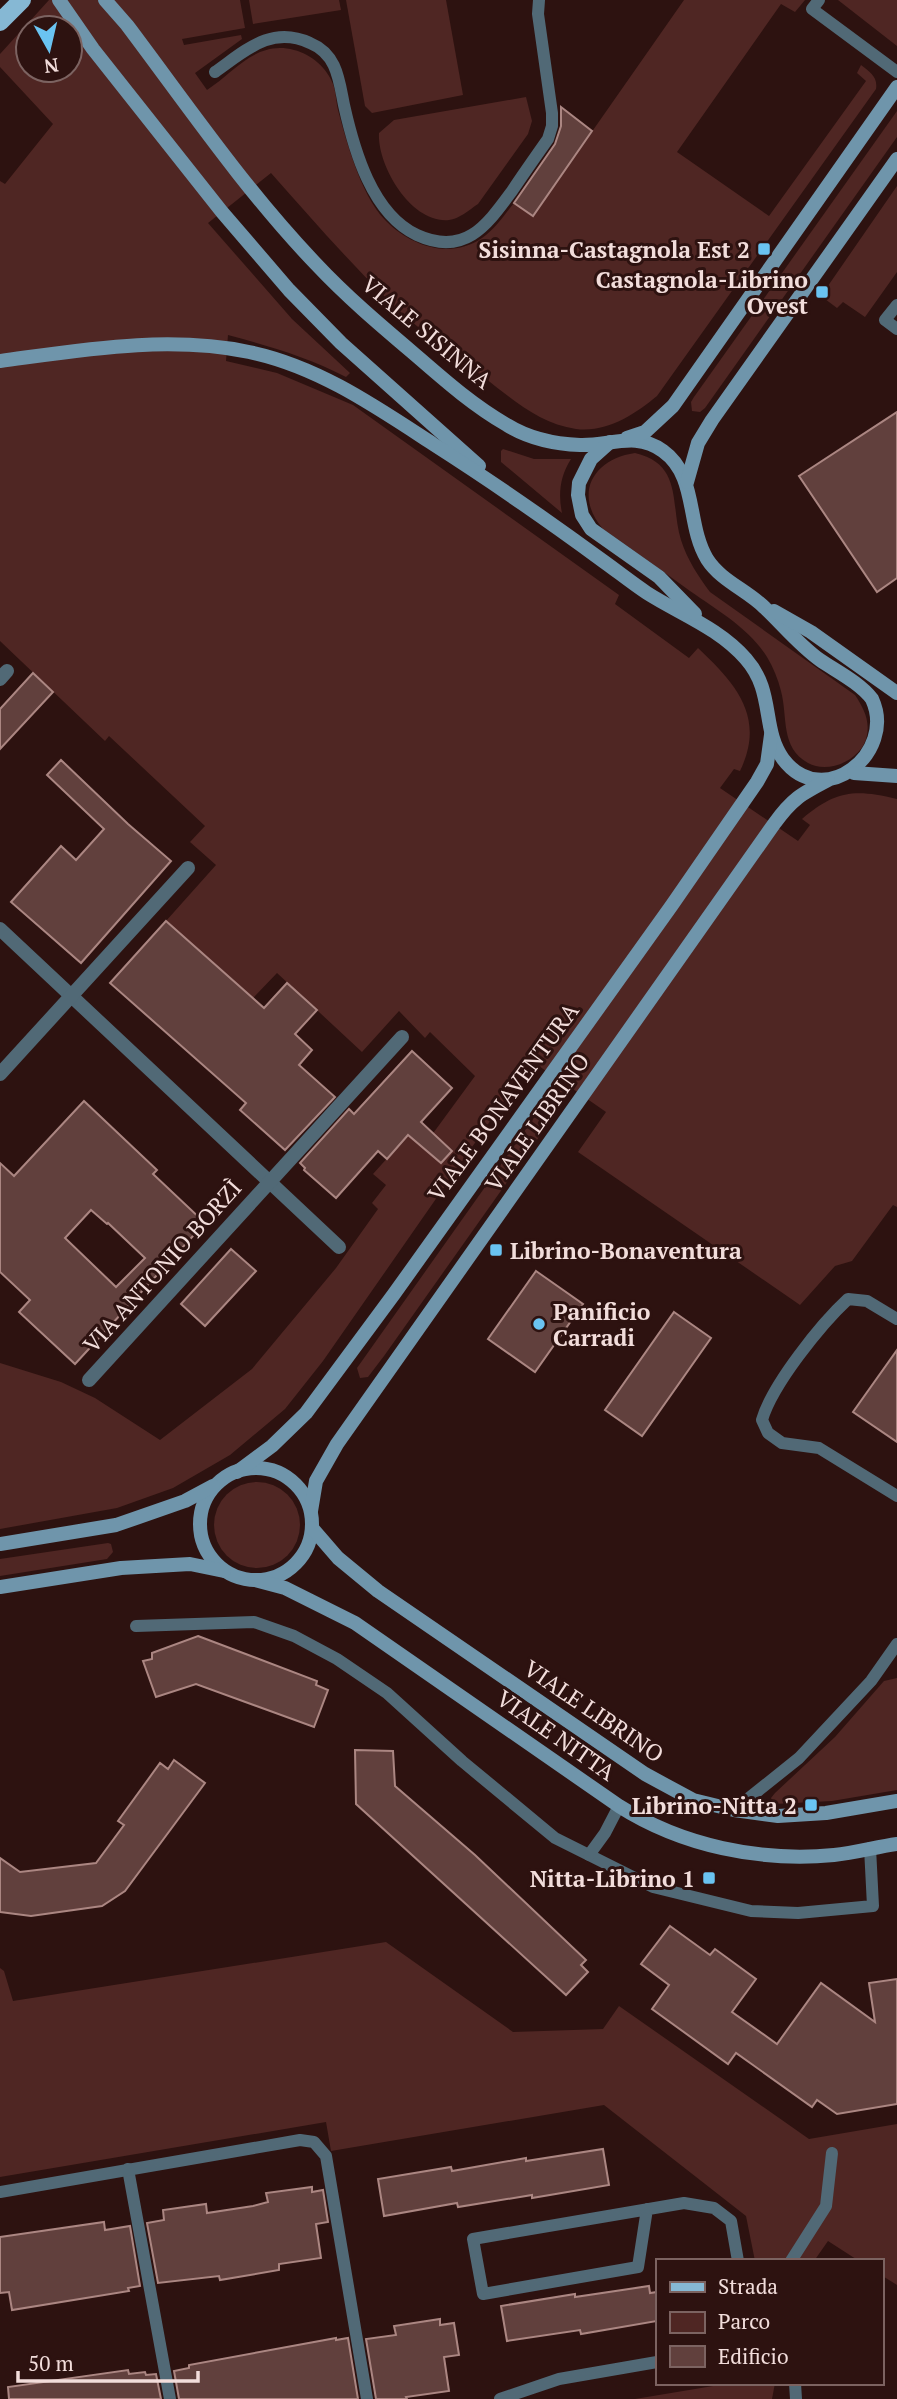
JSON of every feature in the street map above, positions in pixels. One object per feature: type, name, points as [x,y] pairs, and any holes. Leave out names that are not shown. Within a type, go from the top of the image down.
[{"type":"main road","points":[[0,22],[22,0]]},
{"type":"main road","points":[[47,0],[93,48]]},
{"type":"main road","points":[[59,0],[93,48],[222,212],[289,290],[341,343],[514,497]]},
{"type":"main road","points":[[106,0],[127,25]]},
{"type":"main road","points":[[113,0],[127,25]]},
{"type":"main road","name":"VIALE SISINNA","points":[[127,25],[250,190],[317,265],[396,339],[485,411],[511,428],[536,438],[585,445],[626,439]]},
{"type":"main road","points":[[626,439],[645,432],[673,406],[897,87]]},
{"type":"main road","points":[[687,482],[698,443],[712,419],[897,159]]},
{"type":"main road","points":[[0,361],[102,348],[173,344],[227,349],[270,357],[326,379],[406,426],[514,497],[647,593],[708,627]]},
{"type":"main road","points":[[626,439],[655,445],[679,466],[687,482],[692,517],[708,560],[725,579],[761,604],[811,632],[897,693]]},
{"type":"main road","points":[[610,442],[591,459],[581,477],[578,495],[582,515],[591,528],[659,577],[708,627],[749,662],[760,680],[769,709],[771,734],[778,752],[788,765],[811,778],[828,780]]},
{"type":"main road","points":[[761,604],[800,646],[867,693],[874,702],[879,713],[880,726],[877,743],[865,764],[854,773]]},
{"type":"main road","name":"VIALE BONAVENTURA","points":[[237,1472],[272,1446],[306,1413],[394,1294],[742,803],[767,764],[771,734]]},
{"type":"main road","points":[[854,773],[897,776]]},
{"type":"main road","name":"VIALE LIBRINO","points":[[311,1511],[316,1481],[337,1444],[788,804],[828,780],[854,773]]},
{"type":"main road","points":[[0,1544],[116,1525],[185,1501],[237,1472],[258,1468],[286,1477],[302,1492],[311,1511],[312,1528],[306,1549],[294,1566],[276,1577],[255,1580],[240,1578],[227,1572],[190,1564],[121,1568],[0,1587]]},
{"type":"main road","points":[[217,1484],[205,1502],[201,1530],[211,1557],[227,1572]]},
{"type":"main road","name":"VIALE LIBRINO","points":[[312,1528],[338,1558],[378,1591],[645,1774],[693,1800],[734,1810],[778,1815],[826,1813],[897,1801]]},
{"type":"main road","name":"VIALE NITTA","points":[[255,1580],[285,1588],[355,1623],[638,1819],[725,1850],[778,1857],[834,1855],[897,1844]]},
{"type":"street","points":[[0,1074],[188,868]]},
{"type":"street","points":[[0,929],[339,1247]]},
{"type":"street","name":"VIA ANTONIO BORZÌ","points":[[89,1380],[402,1037]]},
{"type":"lane","points":[[215,72],[261,40],[291,37],[312,43],[329,56],[338,73],[353,137],[375,195],[385,210],[410,232],[438,241],[459,240],[477,232],[490,222],[548,139],[552,113],[538,14],[539,0]]},
{"type":"lane","points":[[819,0],[813,9],[897,72]]},
{"type":"lane","points":[[897,305],[885,320],[897,329]]},
{"type":"lane","points":[[897,1319],[867,1301],[848,1299],[832,1314],[780,1384],[766,1405],[762,1420],[768,1433],[782,1443],[820,1448],[897,1496]]},
{"type":"lane","points":[[136,1626],[254,1622],[295,1636],[337,1659],[387,1693],[519,1811],[555,1838],[653,1887],[751,1911],[798,1913],[873,1906],[870,1849]]},
{"type":"lane","points":[[734,1810],[799,1758],[871,1681],[897,1644]]},
{"type":"lane","points":[[589,1855],[605,1833],[619,1806]]},
{"type":"lane","points":[[0,2192],[300,2140],[314,2143],[326,2156],[367,2399]]},
{"type":"lane","points":[[791,2259],[826,2206],[832,2153]]},
{"type":"lane","points":[[128,2169],[170,2399]]},
{"type":"lane","points":[[647,2210],[638,2267],[483,2294],[473,2239],[684,2203],[714,2208],[730,2221],[738,2259]]},
{"type":"lane","points":[[500,2399],[559,2379],[656,2362]]},
{"type":"green space","points":[[49,0],[240,0],[245,28],[182,39],[184,45],[241,35],[242,39],[195,73],[207,90],[247,60],[268,50],[294,50],[312,58],[323,67],[333,84],[352,159],[376,209],[386,221],[407,237],[431,247],[444,249],[470,245],[482,238],[514,203],[533,216],[684,0],[805,0],[795,12],[781,4],[677,152],[769,216],[866,81],[857,73],[861,65],[875,78],[876,89],[657,396],[620,421],[599,428],[576,429],[539,416],[434,340],[371,283],[271,173],[208,223],[292,319],[350,373],[346,377],[303,358],[228,335],[226,361],[277,373],[353,405],[619,595],[615,604],[689,658],[698,648],[735,688],[748,718],[750,734],[740,771],[734,769],[720,788],[798,841],[810,825],[802,819],[836,797],[857,793],[897,799],[897,1207],[893,1205],[852,1261],[835,1266],[800,1305],[578,1152],[606,1112],[573,1089],[384,1356],[368,1377],[360,1378],[357,1368],[560,1081],[532,1061],[323,1361],[285,1409],[230,1455],[173,1488],[117,1508],[0,1529],[0,1363],[61,1382],[95,1398],[160,1440],[252,1369],[336,1268],[378,1209],[372,1203],[386,1185],[373,1174],[408,1135],[423,1147],[475,1076],[430,1032],[425,1038],[399,1011],[362,1052],[277,973],[253,998],[166,921],[216,865],[190,842],[205,826],[109,736],[105,741],[0,641],[0,181],[5,184],[53,124],[16,84],[84,84],[84,14],[36,14]]},
{"type":"green space","points":[[249,0],[339,0],[341,10],[253,24]]},
{"type":"green space","points":[[346,0],[446,0],[463,95],[372,113],[365,106]]},
{"type":"green space","points":[[838,0],[897,0],[897,46]]},
{"type":"green space","points":[[14,39],[14,82],[0,67],[0,54]]},
{"type":"green space","points":[[526,97],[532,121],[528,134],[478,204],[453,219],[435,219],[422,213],[399,190],[384,161],[379,133],[394,120]]},
{"type":"green space","points":[[897,111],[897,137],[705,408],[700,412],[692,411],[691,402],[694,397]]},
{"type":"green space","points":[[897,186],[897,272],[865,317],[843,302],[837,308],[821,296]]},
{"type":"green space","points":[[503,449],[534,459],[571,459],[561,485],[562,513],[501,462]]},
{"type":"green space","points":[[635,453],[650,458],[661,466],[668,476],[683,547],[710,592],[855,695],[865,714],[868,729],[864,744],[852,758],[826,767],[808,763],[799,756],[789,740],[777,678],[760,647],[732,620],[603,529],[589,503],[592,480],[608,462]]},
{"type":"green space","points":[[257,1482],[281,1489],[293,1501],[300,1525],[293,1549],[281,1561],[257,1568],[233,1561],[221,1549],[214,1525],[221,1501],[233,1489]]},
{"type":"green space","points":[[111,1544],[113,1552],[107,1559],[0,1576],[0,1559]]},
{"type":"green space","points":[[897,1678],[897,1790],[832,1801],[774,1804],[771,1798],[775,1793],[835,1737],[884,1681]]},
{"type":"green space","points":[[386,1942],[513,2032],[603,2029],[619,2006],[809,2139],[897,2124],[897,2285],[883,2276],[883,2259],[856,2259],[828,2241],[815,2259],[755,2259],[746,2216],[604,2105],[331,2151],[326,2122],[0,2177],[0,1968],[4,1971],[13,2001]]},
{"type":"green space","points":[[719,2385],[775,2385],[772,2399],[635,2399]]},
{"type":"building","points":[[561,107],[592,131],[533,216],[514,203],[555,144],[561,126]]},
{"type":"building","points":[[897,412],[897,578],[877,592],[799,476]]},
{"type":"building","points":[[33,673],[53,692],[0,749],[0,709]]},
{"type":"building","points":[[61,760],[171,861],[81,963],[11,902],[61,846],[76,860],[104,829],[47,775]]},
{"type":"building","points":[[166,921],[264,1008],[287,983],[317,1010],[295,1034],[312,1050],[299,1065],[335,1097],[285,1150],[240,1110],[246,1103],[110,983]]},
{"type":"building","points":[[412,1051],[452,1088],[421,1122],[452,1151],[441,1163],[408,1135],[387,1159],[378,1151],[336,1198],[304,1170],[300,1163],[349,1109],[354,1114]]},
{"type":"building","points":[[84,1101],[157,1170],[153,1174],[205,1223],[75,1364],[19,1312],[30,1300],[0,1272],[0,1163],[14,1176]],"holes":[[[91,1210],[145,1258],[116,1287],[65,1238]]]},
{"type":"building","points":[[231,1249],[256,1271],[205,1326],[181,1304]]},
{"type":"building","points":[[536,1271],[583,1304],[535,1372],[488,1339]]},
{"type":"building","points":[[674,1312],[711,1338],[642,1436],[605,1410]]},
{"type":"building","points":[[897,1350],[897,1442],[853,1412]]},
{"type":"building","points":[[198,1636],[317,1681],[316,1685],[328,1690],[314,1727],[196,1684],[156,1697],[143,1661],[152,1659],[152,1653]]},
{"type":"building","points":[[355,1750],[393,1751],[395,1786],[475,1855],[586,1960],[581,1965],[588,1972],[566,1995],[356,1804]]},
{"type":"building","points":[[174,1760],[205,1783],[125,1891],[102,1906],[31,1916],[0,1912],[0,1858],[20,1872],[96,1863],[124,1825],[118,1821],[160,1763],[168,1769]]},
{"type":"building","points":[[670,1926],[710,1955],[715,1949],[756,1979],[732,2012],[777,2044],[821,1983],[875,2022],[869,1983],[897,1979],[897,2104],[837,2114],[817,2100],[812,2107],[736,2053],[728,2064],[652,2009],[669,1985],[641,1964]]},
{"type":"building","points":[[603,2149],[609,2185],[458,2207],[457,2203],[384,2216],[378,2179],[451,2167],[452,2171],[526,2158],[526,2161]]},
{"type":"building","points":[[312,2187],[312,2192],[323,2190],[328,2222],[316,2224],[321,2258],[279,2264],[279,2270],[220,2280],[219,2276],[158,2283],[147,2223],[164,2220],[163,2210],[206,2204],[207,2213],[253,2206],[268,2202],[266,2193]]},
{"type":"building","points":[[104,2222],[105,2230],[130,2226],[140,2286],[128,2288],[129,2291],[12,2310],[9,2292],[0,2293],[0,2237]]},
{"type":"building","points":[[649,2286],[650,2293],[656,2292],[656,2321],[581,2334],[580,2330],[507,2341],[501,2306],[575,2294],[575,2297]]},
{"type":"building","points":[[440,2319],[440,2325],[454,2323],[459,2355],[444,2357],[449,2391],[406,2397],[407,2399],[376,2399],[366,2339],[396,2335],[394,2326]]},
{"type":"building","points":[[348,2338],[358,2399],[179,2399],[174,2371],[189,2368],[189,2365]]},
{"type":"building","points":[[128,2370],[129,2374],[156,2374],[161,2399],[9,2399],[8,2387]]},
{"type":"place","name":"Sisinna-Castagnola Est 2","points":[[764,249]]},
{"type":"place","name":"Castagnola-Librino Ovest","points":[[822,292]]},
{"type":"place","name":"Librino-Bonaventura","points":[[496,1250]]},
{"type":"place","name":"Panificio Carradi","points":[[539,1324]]},
{"type":"place","name":"Librino-Nitta 2","points":[[811,1805]]},
{"type":"place","name":"Nitta-Librino 1","points":[[709,1878]]}]
